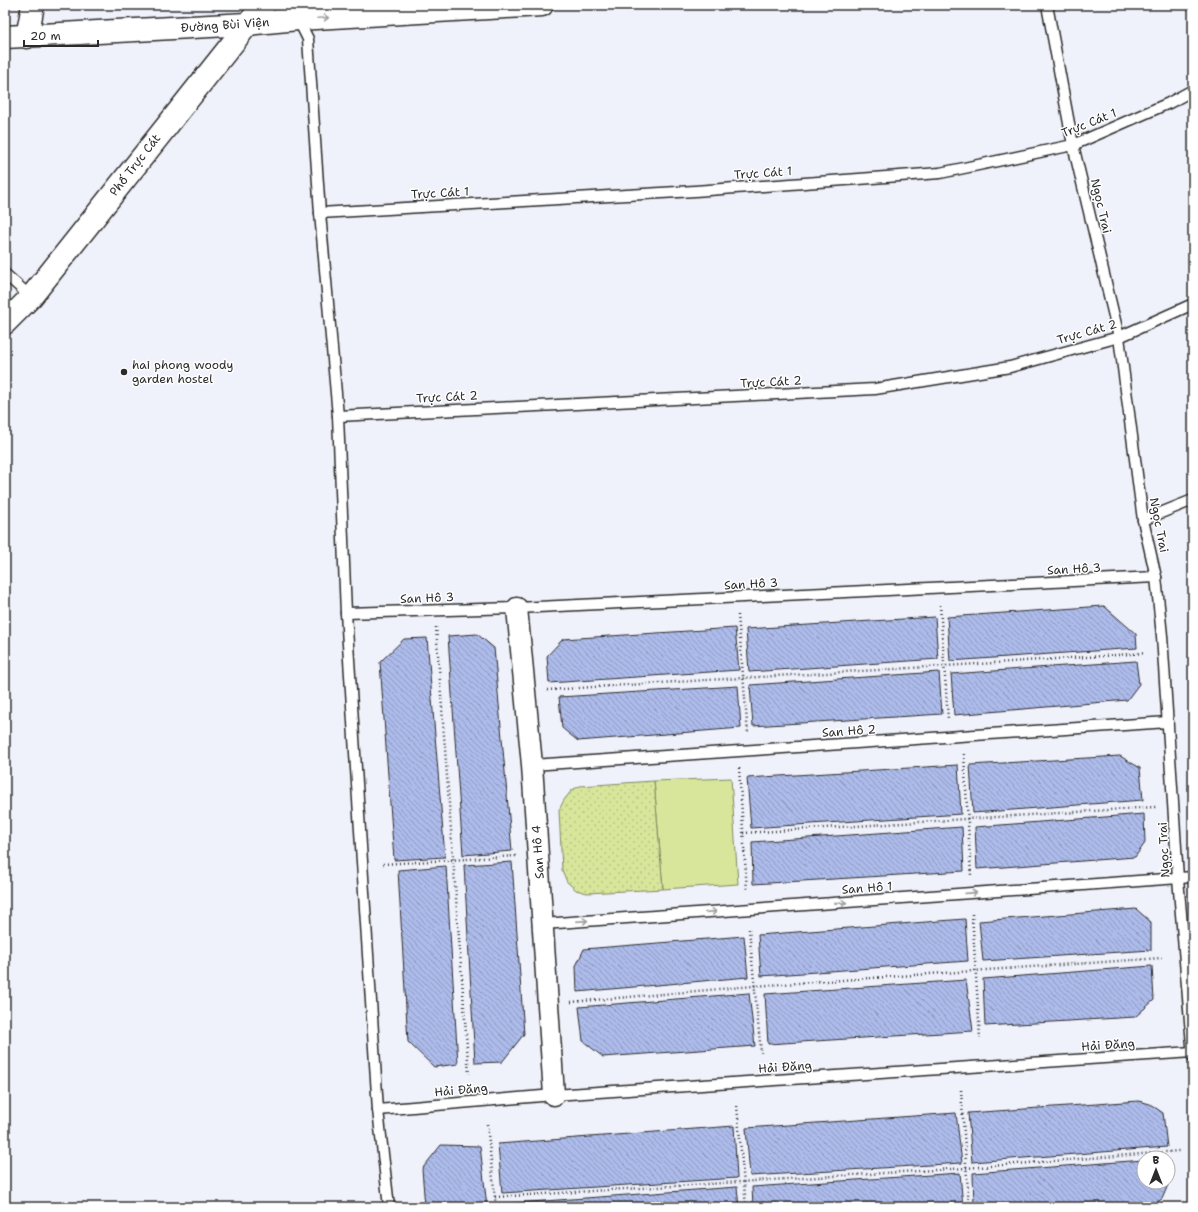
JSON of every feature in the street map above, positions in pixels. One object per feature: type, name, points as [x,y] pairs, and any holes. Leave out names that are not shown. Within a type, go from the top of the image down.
[{"type":"main road","points":[[27,37],[33,5]]},
{"type":"main road","name":"Phố Trực Cát","points":[[5,323],[31,297],[263,5]]},
{"type":"main road","name":"Đường Bùi Viện","points":[[5,37],[247,24],[296,12],[542,5]]},
{"type":"street","name":"San Hô 4","points":[[517,608],[532,765],[554,1095]]},
{"type":"lane","name":"Ngọc Trai","points":[[1047,5],[1073,146],[1119,338],[1143,520],[1156,577],[1162,636],[1178,878],[1193,1058]]},
{"type":"lane","points":[[296,12],[308,39],[320,213],[338,416],[346,614],[378,1110],[389,1207]]},
{"type":"lane","name":"Trực Cát 1","points":[[320,213],[695,191],[940,172],[1073,146],[1169,103],[1193,90]]},
{"type":"lane","points":[[5,274],[31,297]]},
{"type":"lane","name":"Trực Cát 2","points":[[338,416],[874,390],[1010,367],[1119,338],[1193,304]]},
{"type":"lane","points":[[1143,520],[1193,500]]},
{"type":"lane","name":"San Hô 3","points":[[346,614],[517,608],[1156,577]]},
{"type":"lane","name":"San Hô 2","points":[[532,765],[1168,722]]},
{"type":"lane","name":"San Hô 1","points":[[543,924],[1193,877]]},
{"type":"lane","name":"Hải Đăng","points":[[378,1110],[554,1095],[1193,1052]]},
{"type":"path","points":[[940,604],[948,721]]},
{"type":"path","points":[[738,613],[748,735]]},
{"type":"path","points":[[436,625],[469,1074]]},
{"type":"path","points":[[546,690],[744,677],[944,667],[1145,653]]},
{"type":"path","points":[[964,753],[971,878]]},
{"type":"path","points":[[739,768],[747,893]]},
{"type":"path","points":[[743,833],[1156,807]]},
{"type":"path","points":[[383,864],[521,855]]},
{"type":"path","points":[[972,914],[980,1038]]},
{"type":"path","points":[[749,929],[761,1053]]},
{"type":"path","points":[[570,1002],[754,986],[1162,958]]},
{"type":"path","points":[[961,1090],[969,1207]]},
{"type":"path","points":[[737,1106],[746,1207]]},
{"type":"path","points":[[487,1124],[496,1207]]},
{"type":"path","points":[[495,1197],[744,1183],[966,1168],[1179,1151]]},
{"type":"green space","points":[[731,778],[738,884],[663,889],[654,781]]},
{"type":"green space","points":[[654,781],[663,889],[587,893],[576,890],[567,882],[562,870],[559,810],[564,800],[572,790],[580,786]]},
{"type":"building","points":[[1104,606],[1136,634],[1137,648],[950,661],[947,617]]},
{"type":"building","points":[[935,617],[938,659],[749,672],[746,629]]},
{"type":"building","points":[[735,628],[739,670],[549,683],[547,656],[563,639]]},
{"type":"building","points":[[477,634],[494,648],[512,851],[463,855],[448,636]]},
{"type":"building","points":[[427,638],[445,857],[394,860],[380,662],[404,639]]},
{"type":"building","points":[[1136,661],[1139,684],[1127,700],[954,715],[951,674]]},
{"type":"building","points":[[939,672],[942,714],[753,726],[750,685]]},
{"type":"building","points":[[738,686],[741,728],[578,741],[562,728],[559,697]]},
{"type":"building","points":[[1120,756],[1140,768],[1143,800],[973,813],[970,765]]},
{"type":"building","points":[[958,765],[961,814],[751,828],[747,778]]},
{"type":"building","points":[[1144,814],[1145,843],[1135,857],[977,869],[975,827]]},
{"type":"building","points":[[962,827],[964,871],[753,884],[752,842]]},
{"type":"building","points":[[512,862],[524,1034],[502,1062],[475,1063],[464,865]]},
{"type":"building","points":[[446,866],[458,1064],[434,1067],[408,1042],[398,870]]},
{"type":"building","points":[[1136,909],[1151,922],[1151,950],[983,961],[979,921]]},
{"type":"building","points":[[965,919],[968,961],[761,976],[758,935]]},
{"type":"building","points":[[744,936],[748,977],[577,992],[576,966],[584,949]]},
{"type":"building","points":[[1152,966],[1154,1000],[1135,1017],[985,1026],[983,979]]},
{"type":"building","points":[[966,980],[973,1031],[768,1044],[765,994]]},
{"type":"building","points":[[749,993],[755,1046],[603,1057],[583,1041],[579,1007]]},
{"type":"building","points":[[1139,1101],[1150,1104],[1163,1113],[1167,1147],[972,1162],[968,1113]]},
{"type":"building","points":[[956,1113],[962,1163],[750,1176],[746,1128]]},
{"type":"building","points":[[734,1126],[737,1178],[502,1193],[498,1144]]},
{"type":"building","points":[[441,1145],[480,1146],[487,1207],[425,1207],[422,1169]]},
{"type":"building","points":[[1136,1161],[1136,1190],[1166,1190],[1162,1199],[1150,1206],[974,1207],[973,1173]]},
{"type":"building","points":[[960,1173],[963,1207],[753,1207],[752,1187]]},
{"type":"building","points":[[737,1187],[739,1207],[504,1207],[503,1204]]},
{"type":"place","name":"hai phong woody garden hostel","points":[[124,372]]}]
